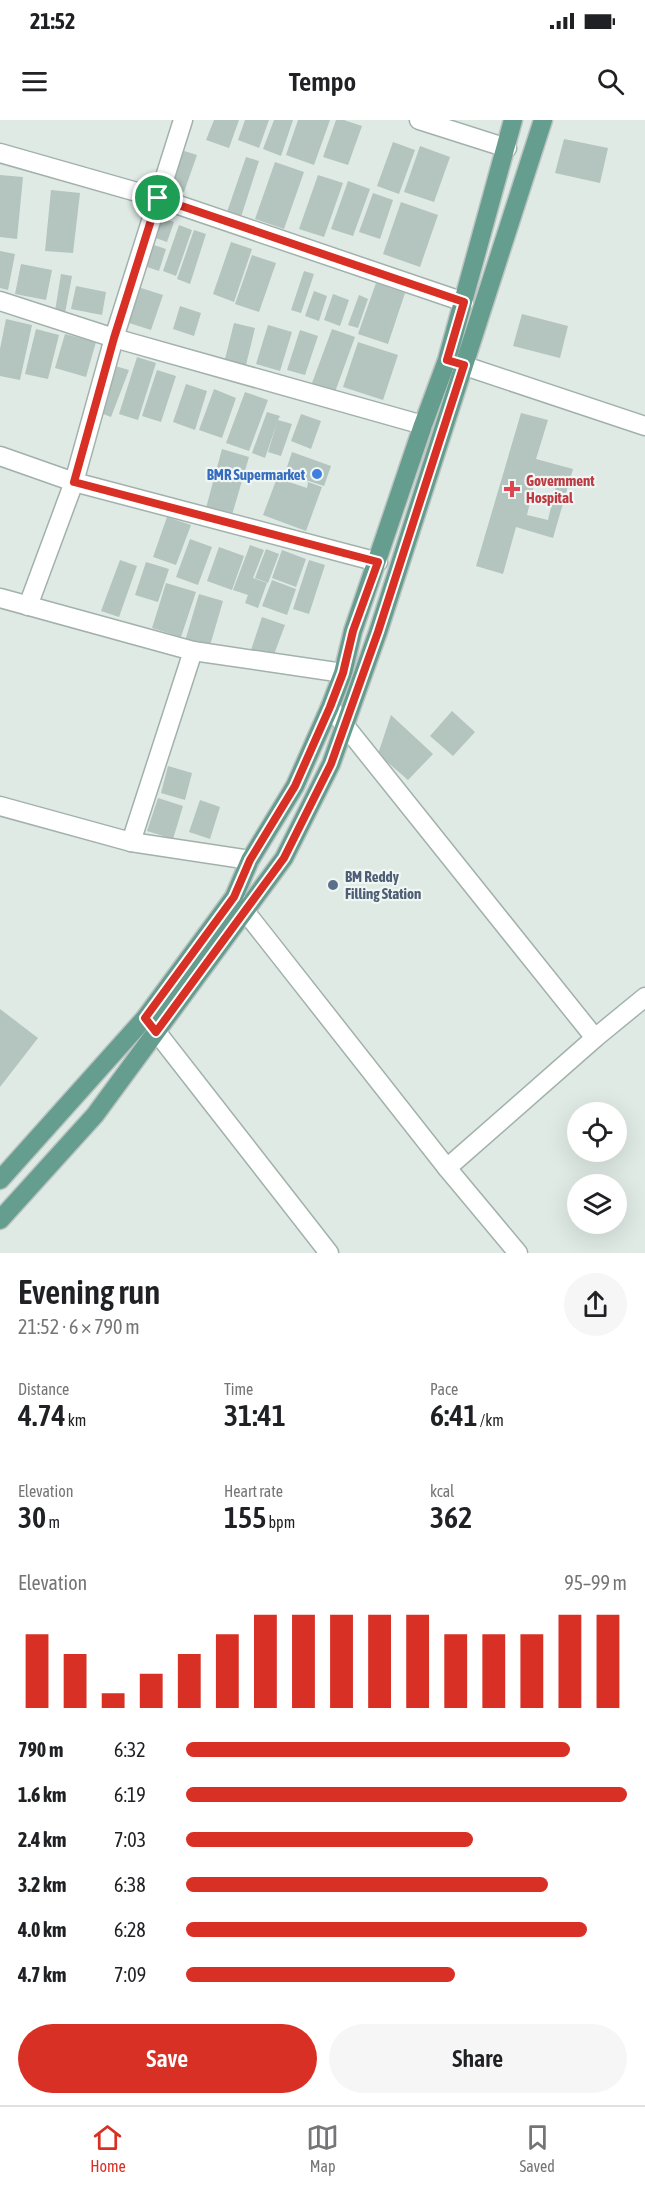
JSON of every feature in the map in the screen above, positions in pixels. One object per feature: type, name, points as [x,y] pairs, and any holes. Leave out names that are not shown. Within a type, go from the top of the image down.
[{"type":"main road","points":[[239,904],[250,860],[295,786],[330,707],[343,673],[353,631],[423,425],[456,363],[464,302],[513,120]]},
{"type":"main road","points":[[0,1220],[95,1115],[151,1025],[239,904],[284,858],[331,764],[378,632],[456,363],[543,120]]},
{"type":"main road","points":[[0,1180],[151,1025]]},
{"type":"street","points":[[28,606],[74,482],[114,338],[183,120]]},
{"type":"street","points":[[419,120],[507,148]]},
{"type":"street","points":[[0,153],[158,198],[464,302]]},
{"type":"street","points":[[0,301],[114,338],[423,425]]},
{"type":"street","points":[[456,363],[645,426]]},
{"type":"street","points":[[0,456],[74,482],[378,562]]},
{"type":"street","points":[[0,598],[193,651],[343,673]]},
{"type":"street","points":[[131,842],[193,651]]},
{"type":"street","points":[[330,707],[594,1038]]},
{"type":"street","points":[[0,806],[131,842],[250,860]]},
{"type":"street","points":[[239,904],[447,1168],[518,1253]]},
{"type":"street","points":[[447,1168],[594,1038],[645,997]]},
{"type":"street","points":[[151,1025],[329,1253]]},
{"type":"building","points":[[214,120],[239,120],[229,148],[206,140]]},
{"type":"building","points":[[245,120],[269,120],[259,148],[238,140]]},
{"type":"building","points":[[274,120],[293,120],[281,156],[263,149]]},
{"type":"building","points":[[298,120],[330,120],[314,165],[286,155]]},
{"type":"building","points":[[336,120],[362,126],[348,165],[323,157]]},
{"type":"building","points":[[564,139],[608,148],[600,183],[555,173]]},
{"type":"building","points":[[393,142],[415,150],[399,194],[377,186]]},
{"type":"building","points":[[420,146],[450,157],[434,202],[404,192]]},
{"type":"building","points":[[178,149],[197,155],[184,192],[166,186]]},
{"type":"building","points":[[246,157],[259,161],[241,217],[227,212]]},
{"type":"building","points":[[275,162],[304,172],[284,229],[255,219]]},
{"type":"building","points":[[0,175],[23,177],[17,239],[0,237]]},
{"type":"building","points":[[318,175],[343,183],[324,237],[299,229]]},
{"type":"building","points":[[348,181],[370,189],[353,236],[331,229]]},
{"type":"building","points":[[51,190],[80,193],[73,253],[45,251]]},
{"type":"building","points":[[373,193],[393,200],[380,239],[359,232]]},
{"type":"building","points":[[401,202],[438,215],[420,267],[383,254]]},
{"type":"building","points":[[157,216],[174,222],[167,242],[150,236]]},
{"type":"building","points":[[179,225],[192,230],[176,276],[163,271]]},
{"type":"building","points":[[194,230],[206,234],[190,284],[177,279]]},
{"type":"building","points":[[231,242],[252,249],[234,302],[213,294]]},
{"type":"building","points":[[151,244],[166,249],[159,271],[144,266]]},
{"type":"building","points":[[0,251],[15,254],[8,290],[0,288]]},
{"type":"building","points":[[252,255],[276,263],[259,312],[235,304]]},
{"type":"building","points":[[21,264],[52,270],[46,300],[15,294]]},
{"type":"building","points":[[304,271],[314,274],[301,313],[291,310]]},
{"type":"building","points":[[61,274],[72,276],[65,313],[55,311]]},
{"type":"building","points":[[376,283],[405,293],[388,344],[358,334]]},
{"type":"building","points":[[76,286],[106,292],[102,315],[71,309]]},
{"type":"building","points":[[138,287],[163,295],[151,330],[126,322]]},
{"type":"building","points":[[314,291],[327,296],[319,321],[305,316]]},
{"type":"building","points":[[333,294],[349,300],[340,326],[324,320]]},
{"type":"building","points":[[359,295],[368,299],[358,328],[348,325]]},
{"type":"building","points":[[180,306],[201,313],[194,336],[173,329]]},
{"type":"building","points":[[522,314],[568,326],[560,358],[513,346]]},
{"type":"building","points":[[6,319],[32,325],[20,380],[0,376],[0,349]]},
{"type":"building","points":[[234,323],[255,328],[246,365],[225,359]]},
{"type":"building","points":[[268,325],[292,332],[280,371],[256,364]]},
{"type":"building","points":[[36,329],[59,335],[48,379],[25,374]]},
{"type":"building","points":[[332,329],[355,337],[335,392],[312,383]]},
{"type":"building","points":[[300,330],[318,336],[305,375],[287,370]]},
{"type":"building","points":[[65,334],[96,342],[86,377],[55,368]]},
{"type":"building","points":[[358,342],[398,355],[383,400],[343,387]]},
{"type":"building","points":[[137,357],[156,363],[138,420],[119,414]]},
{"type":"building","points":[[115,366],[129,370],[111,417],[98,412]]},
{"type":"building","points":[[157,370],[176,376],[161,422],[142,416]]},
{"type":"building","points":[[186,384],[207,391],[195,430],[173,422]]},
{"type":"building","points":[[214,389],[236,398],[222,438],[199,430]]},
{"type":"building","points":[[245,392],[268,400],[249,451],[226,443]]},
{"type":"building","points":[[267,412],[280,416],[278,420],[292,424],[281,456],[268,452],[277,423],[265,458],[252,453]]},
{"type":"building","points":[[521,413],[548,420],[536,459],[573,469],[553,538],[516,527],[503,574],[476,566]],"holes":[[[535,481],[556,485],[548,520],[527,515]]]},
{"type":"building","points":[[301,414],[321,421],[311,449],[291,441]]},
{"type":"building","points":[[222,449],[249,457],[232,515],[206,508]]},
{"type":"building","points":[[292,452],[331,466],[324,486],[285,473]]},
{"type":"building","points":[[277,478],[307,488],[308,482],[322,487],[306,531],[263,515]]},
{"type":"building","points":[[167,517],[191,525],[176,565],[153,557]]},
{"type":"building","points":[[190,539],[212,547],[198,585],[176,577]]},
{"type":"building","points":[[250,545],[264,550],[253,578],[267,583],[258,608],[245,603],[248,595],[233,590]]},
{"type":"building","points":[[219,547],[244,556],[232,590],[207,581]]},
{"type":"building","points":[[266,549],[279,554],[268,583],[255,578]]},
{"type":"building","points":[[282,550],[306,559],[296,587],[272,578]]},
{"type":"building","points":[[120,560],[137,566],[119,617],[101,611]]},
{"type":"building","points":[[309,560],[325,565],[309,614],[293,609]]},
{"type":"building","points":[[146,562],[169,569],[158,602],[135,595]]},
{"type":"building","points":[[272,580],[296,589],[287,615],[262,606]]},
{"type":"building","points":[[166,583],[196,592],[181,637],[152,628]]},
{"type":"building","points":[[199,594],[223,601],[209,649],[185,641]]},
{"type":"building","points":[[262,617],[285,625],[273,657],[251,650]]},
{"type":"building","points":[[452,711],[475,732],[453,756],[430,736]]},
{"type":"building","points":[[391,715],[433,754],[408,780],[378,754]]},
{"type":"building","points":[[168,766],[192,773],[185,800],[161,793]]},
{"type":"building","points":[[158,798],[183,806],[173,839],[147,831]]},
{"type":"building","points":[[200,800],[220,807],[210,839],[189,832]]},
{"type":"building","points":[[0,1009],[38,1038],[0,1087]]},
{"type":"place","name":"BMR Supermarket","points":[[317,474]]},
{"type":"place","name":"Government Hospital","points":[[512,489]]},
{"type":"place","name":"BM Reddy Filling Station","points":[[333,885]]},
{"type":"route","points":[[158,198],[464,302],[447,360],[464,365],[378,632],[331,764],[284,858],[156,1032],[145,1018],[234,897],[250,860],[295,786],[343,673],[353,631],[378,562],[74,482],[114,338],[158,198]]}]
